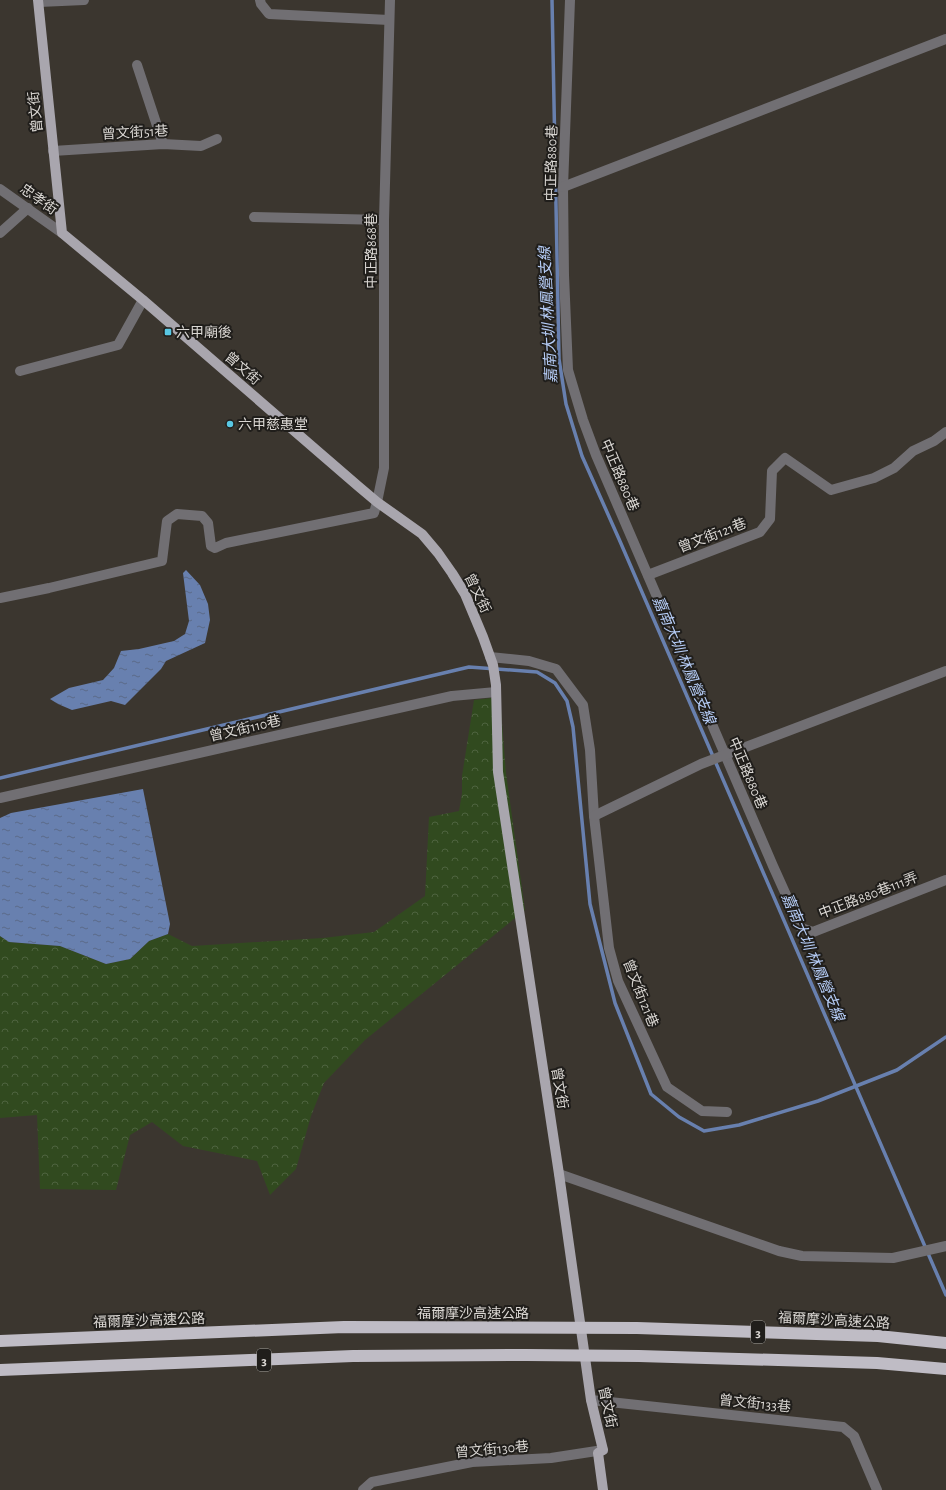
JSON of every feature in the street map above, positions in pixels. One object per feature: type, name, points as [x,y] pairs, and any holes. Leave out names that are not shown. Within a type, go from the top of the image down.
[{"type":"highway","name":"福爾摩沙高速公路","points":[[0,1341],[344,1327],[637,1328],[878,1336],[946,1343]]},
{"type":"highway","name":"3","points":[[0,1370],[353,1356],[527,1354],[878,1363],[946,1369]]},
{"type":"main road","name":"曾文街","points":[[39,1],[62,233],[143,300],[377,502],[422,534],[452,573],[465,594],[490,657],[493,665],[496,689],[498,772],[559,1174],[591,1400],[603,1450],[598,1453],[603,1490]]},
{"type":"street","points":[[39,1],[84,0]]},
{"type":"street","points":[[260,0],[261,4],[269,14],[389,20]]},
{"type":"street","name":"中正路868巷","points":[[377,502],[384,468],[384,220],[390,0]]},
{"type":"street","name":"中正路880巷","points":[[570,0],[563,187],[564,275],[568,370],[583,420],[596,455],[648,575],[722,756],[801,928]]},
{"type":"street","points":[[563,187],[946,39]]},
{"type":"street","points":[[137,66],[163,144]]},
{"type":"street","name":"曾文街51巷","points":[[53,151],[163,144],[201,146],[217,139]]},
{"type":"street","name":"忠孝街","points":[[0,190],[62,233]]},
{"type":"street","points":[[0,233],[28,208]]},
{"type":"street","points":[[254,217],[384,220]]},
{"type":"street","points":[[20,371],[118,344],[143,300]]},
{"type":"street","name":"曾文街121巷","points":[[648,575],[760,532],[770,519],[772,471],[784,458],[831,490],[874,478],[894,468],[913,451],[934,441],[946,432]]},
{"type":"street","points":[[0,598],[162,561],[167,521],[177,514],[202,516],[208,523],[211,546],[215,548],[226,543],[374,513],[377,502]]},
{"type":"street","name":"曾文街121巷","points":[[490,657],[529,661],[556,669],[583,705],[590,750],[594,816],[609,948],[618,981],[667,1087],[702,1111],[727,1112]]},
{"type":"street","points":[[594,816],[701,764],[946,671]]},
{"type":"street","name":"曾文街110巷","points":[[0,798],[452,696],[496,689]]},
{"type":"street","name":"中正路880巷111弄","points":[[801,928],[813,932],[946,880]]},
{"type":"street","points":[[559,1174],[779,1251],[802,1256],[893,1258],[934,1247],[946,1246]]},
{"type":"street","name":"曾文街133巷","points":[[591,1400],[843,1427],[854,1436],[877,1490]]},
{"type":"street","name":"曾文街130巷","points":[[363,1490],[372,1482],[472,1462],[551,1458],[603,1450]]},
{"type":"green space","points":[[500,697],[506,773],[525,910],[365,1040],[324,1083],[311,1116],[296,1169],[270,1195],[257,1161],[183,1146],[152,1122],[130,1135],[116,1190],[40,1189],[37,1115],[0,1118],[0,936],[9,942],[60,946],[106,964],[130,959],[149,941],[168,934],[192,946],[323,938],[374,932],[425,896],[429,817],[459,811],[462,793],[462,776],[474,700]]},
{"type":"water","points":[[186,570],[200,585],[208,604],[210,620],[205,643],[166,661],[161,669],[125,705],[111,701],[72,710],[50,699],[69,688],[103,680],[114,668],[121,651],[139,649],[174,641],[185,634],[189,621],[183,573]]},
{"type":"water","points":[[143,789],[170,924],[168,934],[149,941],[130,959],[106,964],[60,946],[9,942],[0,936],[0,818],[11,813]]},
{"type":"waterway","name":"嘉南大圳 林鳳營支線","points":[[552,0],[559,359],[566,404],[582,456],[946,1295]]},
{"type":"waterway","points":[[0,778],[469,667],[537,672],[555,683],[567,701],[573,727],[590,904],[615,1003],[651,1094],[679,1117],[704,1131],[739,1125],[818,1101],[897,1070],[946,1037]]},
{"type":"place","name":"六甲廟後","points":[[168,332]]},
{"type":"place","name":"六甲慈惠堂","points":[[230,424]]}]
